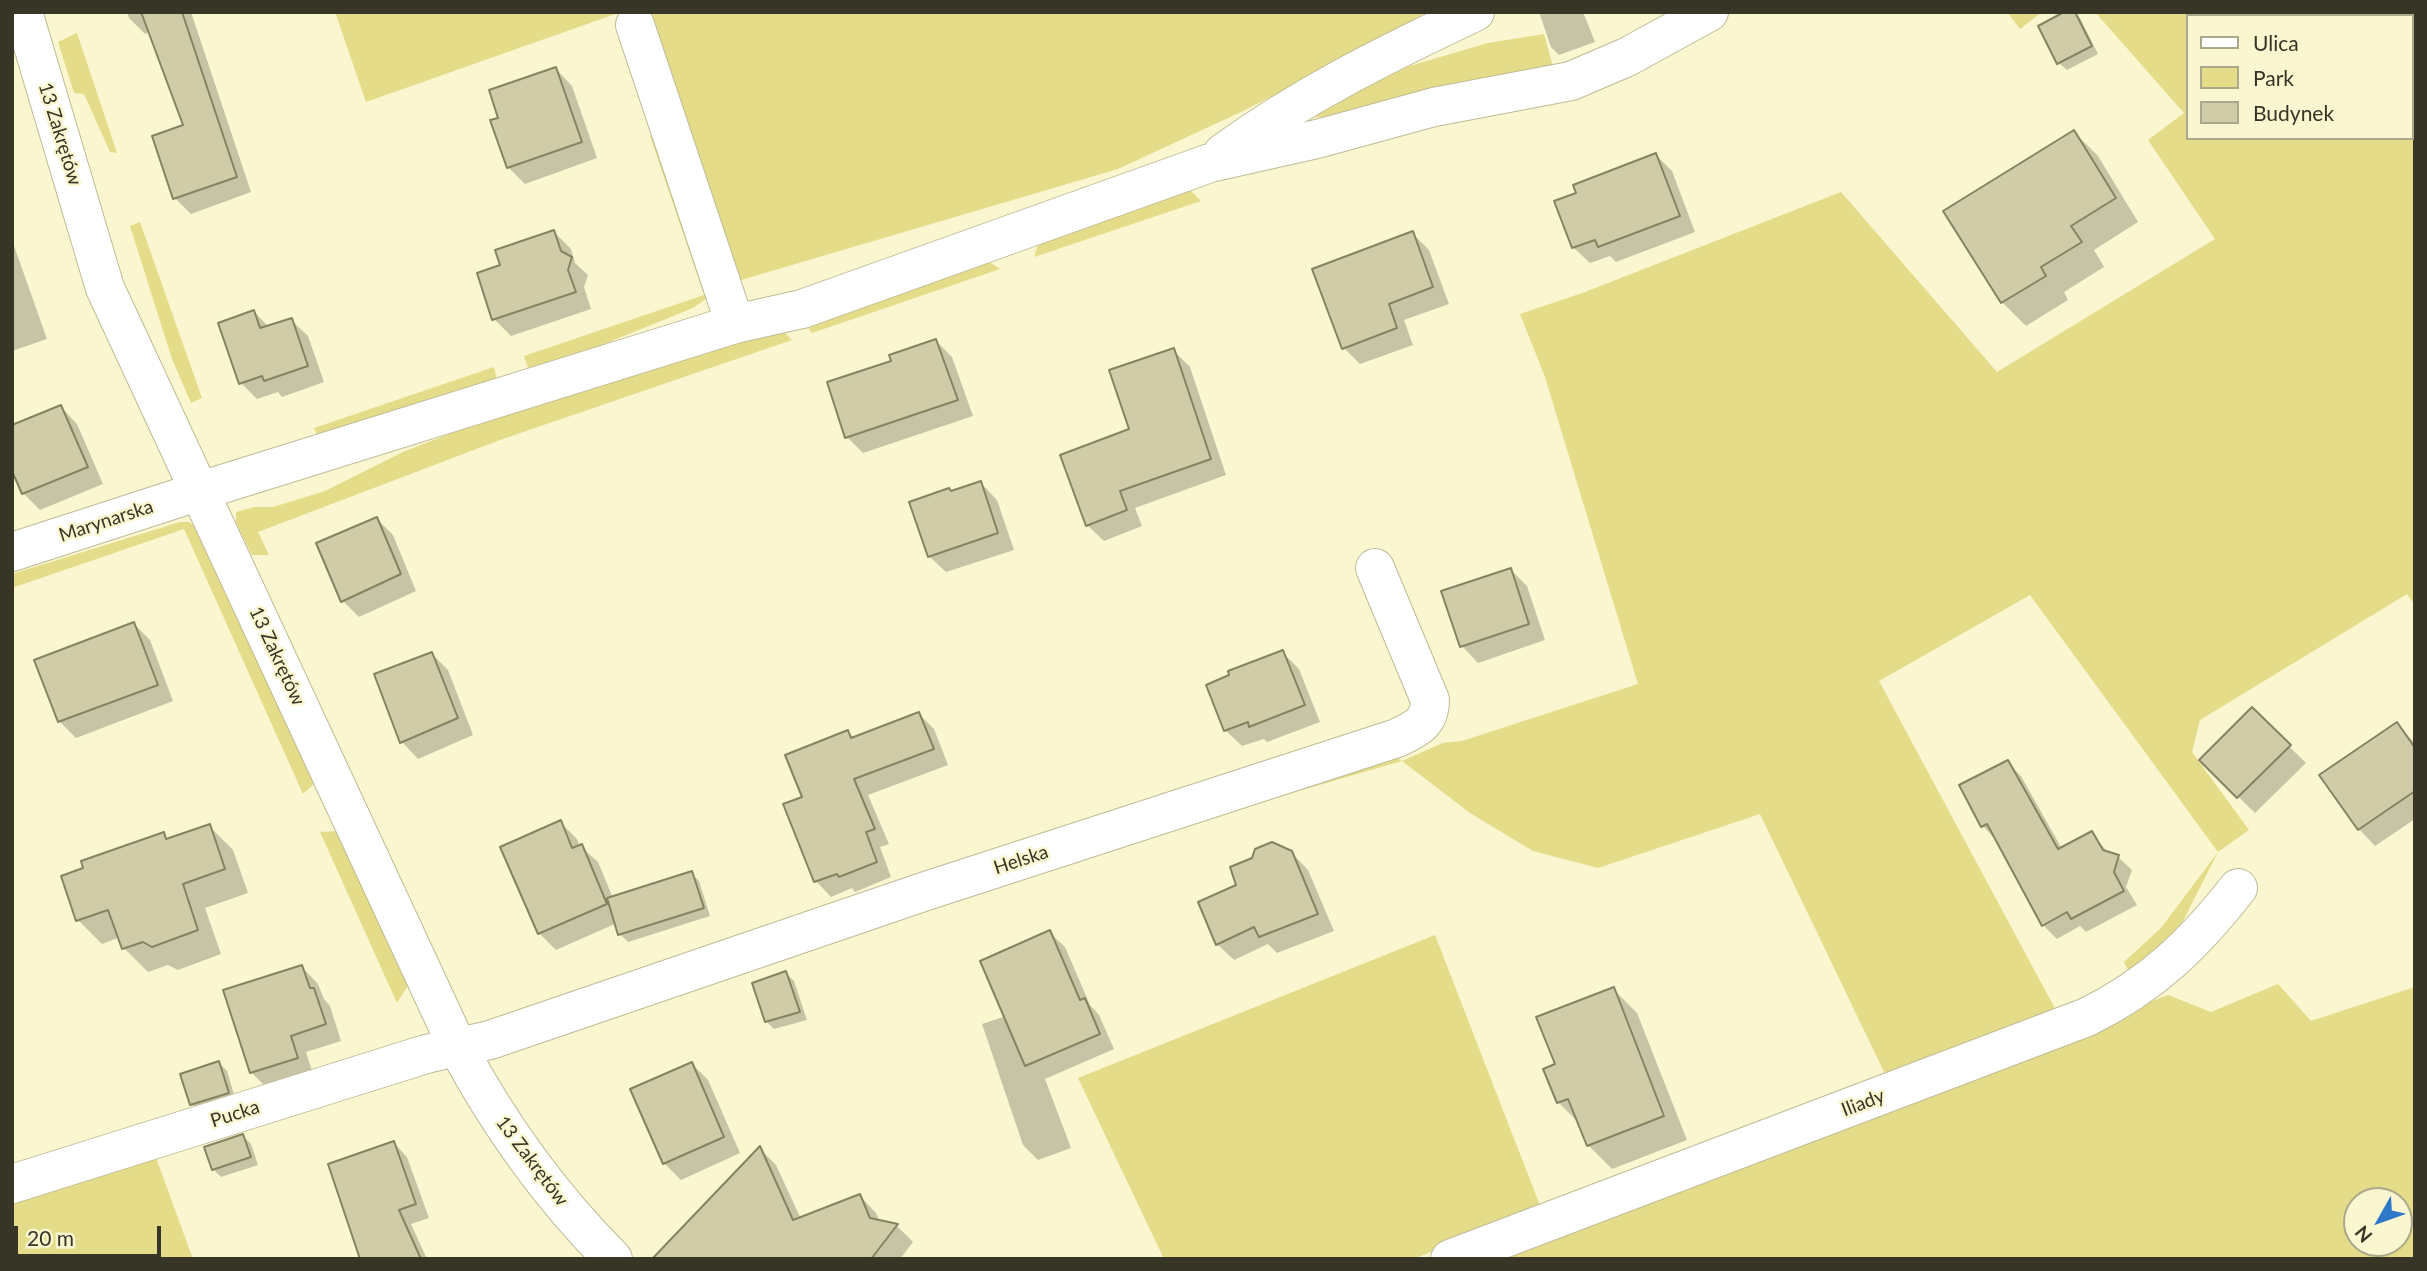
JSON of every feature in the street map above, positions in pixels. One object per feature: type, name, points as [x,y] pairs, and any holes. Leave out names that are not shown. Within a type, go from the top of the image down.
[{"type":"street","name":"13 Zakrętów","points":[[23,12],[106,288],[457,1046],[503,1124],[569,1210],[613,1259]]},
{"type":"street","points":[[1210,163],[1270,119],[1316,92],[1382,55],[1475,12]]},
{"type":"street","points":[[1210,163],[1317,139],[1434,107],[1571,80],[1627,57],[1709,12]]},
{"type":"street","points":[[635,25],[735,324]]},
{"type":"street","name":"Marynarska","points":[[12,552],[735,324],[802,309],[1210,163]]},
{"type":"street","name":"Helska","points":[[457,1046],[490,1040],[923,892],[1410,732],[1423,723],[1430,712],[1430,700],[1375,568]]},
{"type":"street","name":"Iliady","points":[[1450,1259],[2087,1017],[2117,1002],[2153,978],[2185,950],[2238,888]]},
{"type":"street","name":"Pucka","points":[[12,1184],[457,1046]]},
{"type":"green space","points":[[335,12],[621,12],[366,102]]},
{"type":"green space","points":[[646,12],[1426,12],[1371,47],[1118,169],[741,280],[729,270]]},
{"type":"green space","points":[[2007,12],[2042,12],[2020,29]]},
{"type":"green space","points":[[2095,12],[2415,12],[2415,605],[2407,594],[2200,720],[2192,752],[2249,830],[2218,852],[2030,595],[1879,681],[2059,1016],[1887,1078],[1760,814],[1598,868],[1533,851],[1470,813],[1402,761],[1443,743],[1462,741],[1638,684],[1545,377],[1520,314],[1585,292],[1841,192],[1997,372],[2215,239],[2148,140],[2184,113]]},
{"type":"green space","points":[[77,33],[117,153],[110,152],[84,94],[74,93],[58,42]]},
{"type":"green space","points":[[1544,34],[1555,74],[1329,117],[1314,117],[1386,73],[1488,43]]},
{"type":"green space","points":[[658,133],[710,296],[693,308],[530,374],[524,356],[704,295],[650,136]]},
{"type":"green space","points":[[1190,190],[1201,201],[1034,257],[1040,238]]},
{"type":"green space","points":[[140,222],[202,398],[191,403],[172,359],[130,226]]},
{"type":"green space","points":[[983,258],[1000,269],[812,333],[802,320]]},
{"type":"green space","points":[[772,328],[784,332],[792,340],[500,440],[258,532],[269,555],[252,555],[236,523],[236,512],[254,507],[273,507],[325,491],[403,452],[492,417]]},
{"type":"green space","points":[[494,367],[498,385],[317,435],[314,428]]},
{"type":"green space","points":[[180,522],[189,522],[200,529],[316,782],[303,794],[184,529],[12,588],[12,574]]},
{"type":"green space","points":[[1392,754],[1402,761],[1209,817]]},
{"type":"green space","points":[[338,831],[409,984],[397,1003],[320,832]]},
{"type":"green space","points":[[2218,852],[2182,923],[2133,979],[2124,962],[2161,928]]},
{"type":"green space","points":[[1435,935],[1541,1208],[1413,1259],[1164,1259],[1078,1078]]},
{"type":"green space","points":[[2278,984],[2311,1021],[2415,987],[2415,1259],[1477,1259],[2168,995],[2211,1012]]},
{"type":"green space","points":[[155,1155],[193,1259],[12,1259],[12,1197]]},
{"type":"building","points":[[141,12],[182,12],[237,177],[173,199],[152,136],[183,125]]},
{"type":"building","points":[[2064,12],[2075,12],[2092,46],[2057,64],[2038,26]]},
{"type":"building","points":[[556,67],[582,142],[507,168],[490,120],[498,118],[489,90]]},
{"type":"building","points":[[2074,130],[2116,198],[2071,226],[2082,242],[2041,267],[2046,276],[2001,303],[1943,211]]},
{"type":"building","points":[[1656,153],[1680,216],[1598,247],[1595,240],[1572,248],[1554,201],[1576,193],[1573,185]]},
{"type":"building","points":[[554,230],[561,251],[572,257],[568,270],[576,292],[492,320],[477,273],[500,265],[495,250]]},
{"type":"building","points":[[1413,231],[1433,287],[1389,304],[1397,328],[1342,349],[1312,269]]},
{"type":"building","points":[[254,310],[260,328],[292,318],[308,366],[264,381],[262,376],[239,384],[218,323]]},
{"type":"building","points":[[936,339],[958,400],[845,438],[827,382],[891,361],[889,355]]},
{"type":"building","points":[[1174,348],[1211,459],[1120,491],[1127,510],[1086,526],[1060,455],[1129,429],[1109,370]]},
{"type":"building","points":[[61,405],[88,467],[22,494],[12,471],[12,425]]},
{"type":"building","points":[[981,481],[998,533],[928,557],[909,502],[949,488],[951,491]]},
{"type":"building","points":[[377,517],[401,574],[341,602],[316,543]]},
{"type":"building","points":[[1511,568],[1529,624],[1460,647],[1441,591]]},
{"type":"building","points":[[134,622],[158,685],[58,722],[34,660]]},
{"type":"building","points":[[1283,650],[1305,705],[1249,727],[1248,722],[1224,731],[1206,685],[1229,675],[1228,671]]},
{"type":"building","points":[[432,652],[458,718],[400,743],[374,674]]},
{"type":"building","points":[[2252,707],[2291,745],[2237,798],[2199,760]]},
{"type":"building","points":[[919,712],[934,749],[854,779],[875,829],[866,832],[877,862],[839,877],[837,874],[814,882],[783,804],[802,797],[785,755],[848,730],[851,738]]},
{"type":"building","points":[[2397,722],[2415,748],[2415,791],[2358,830],[2319,775]]},
{"type":"building","points":[[2008,760],[2058,849],[2092,831],[2103,850],[2119,855],[2114,872],[2124,891],[2071,919],[2067,912],[2042,926],[1987,824],[1981,827],[1959,785]]},
{"type":"building","points":[[561,820],[572,848],[582,844],[607,904],[538,934],[500,847]]},
{"type":"building","points":[[210,824],[225,869],[183,884],[198,930],[152,947],[143,942],[122,949],[108,910],[76,921],[61,876],[83,868],[81,861],[164,832],[166,839]]},
{"type":"building","points":[[1272,842],[1292,851],[1318,914],[1259,937],[1254,927],[1216,945],[1198,902],[1236,885],[1230,867],[1252,858],[1255,849]]},
{"type":"building","points":[[692,871],[704,908],[618,935],[607,898]]},
{"type":"building","points":[[1050,930],[1080,1000],[1085,998],[1100,1034],[1025,1066],[980,961]]},
{"type":"building","points":[[302,965],[310,988],[314,988],[326,1024],[291,1036],[298,1058],[250,1073],[223,990]]},
{"type":"building","points":[[786,971],[800,1012],[765,1022],[752,983]]},
{"type":"building","points":[[1614,987],[1664,1116],[1587,1146],[1568,1099],[1557,1103],[1543,1069],[1555,1064],[1536,1017]]},
{"type":"building","points":[[219,1061],[229,1093],[190,1105],[180,1074]]},
{"type":"building","points":[[692,1062],[724,1137],[663,1164],[630,1089]]},
{"type":"building","points":[[243,1134],[251,1157],[212,1170],[204,1147]]},
{"type":"building","points":[[394,1141],[416,1204],[399,1210],[421,1259],[360,1259],[328,1164]]},
{"type":"building","points":[[760,1146],[793,1220],[860,1194],[870,1218],[898,1224],[871,1259],[652,1259]]}]
